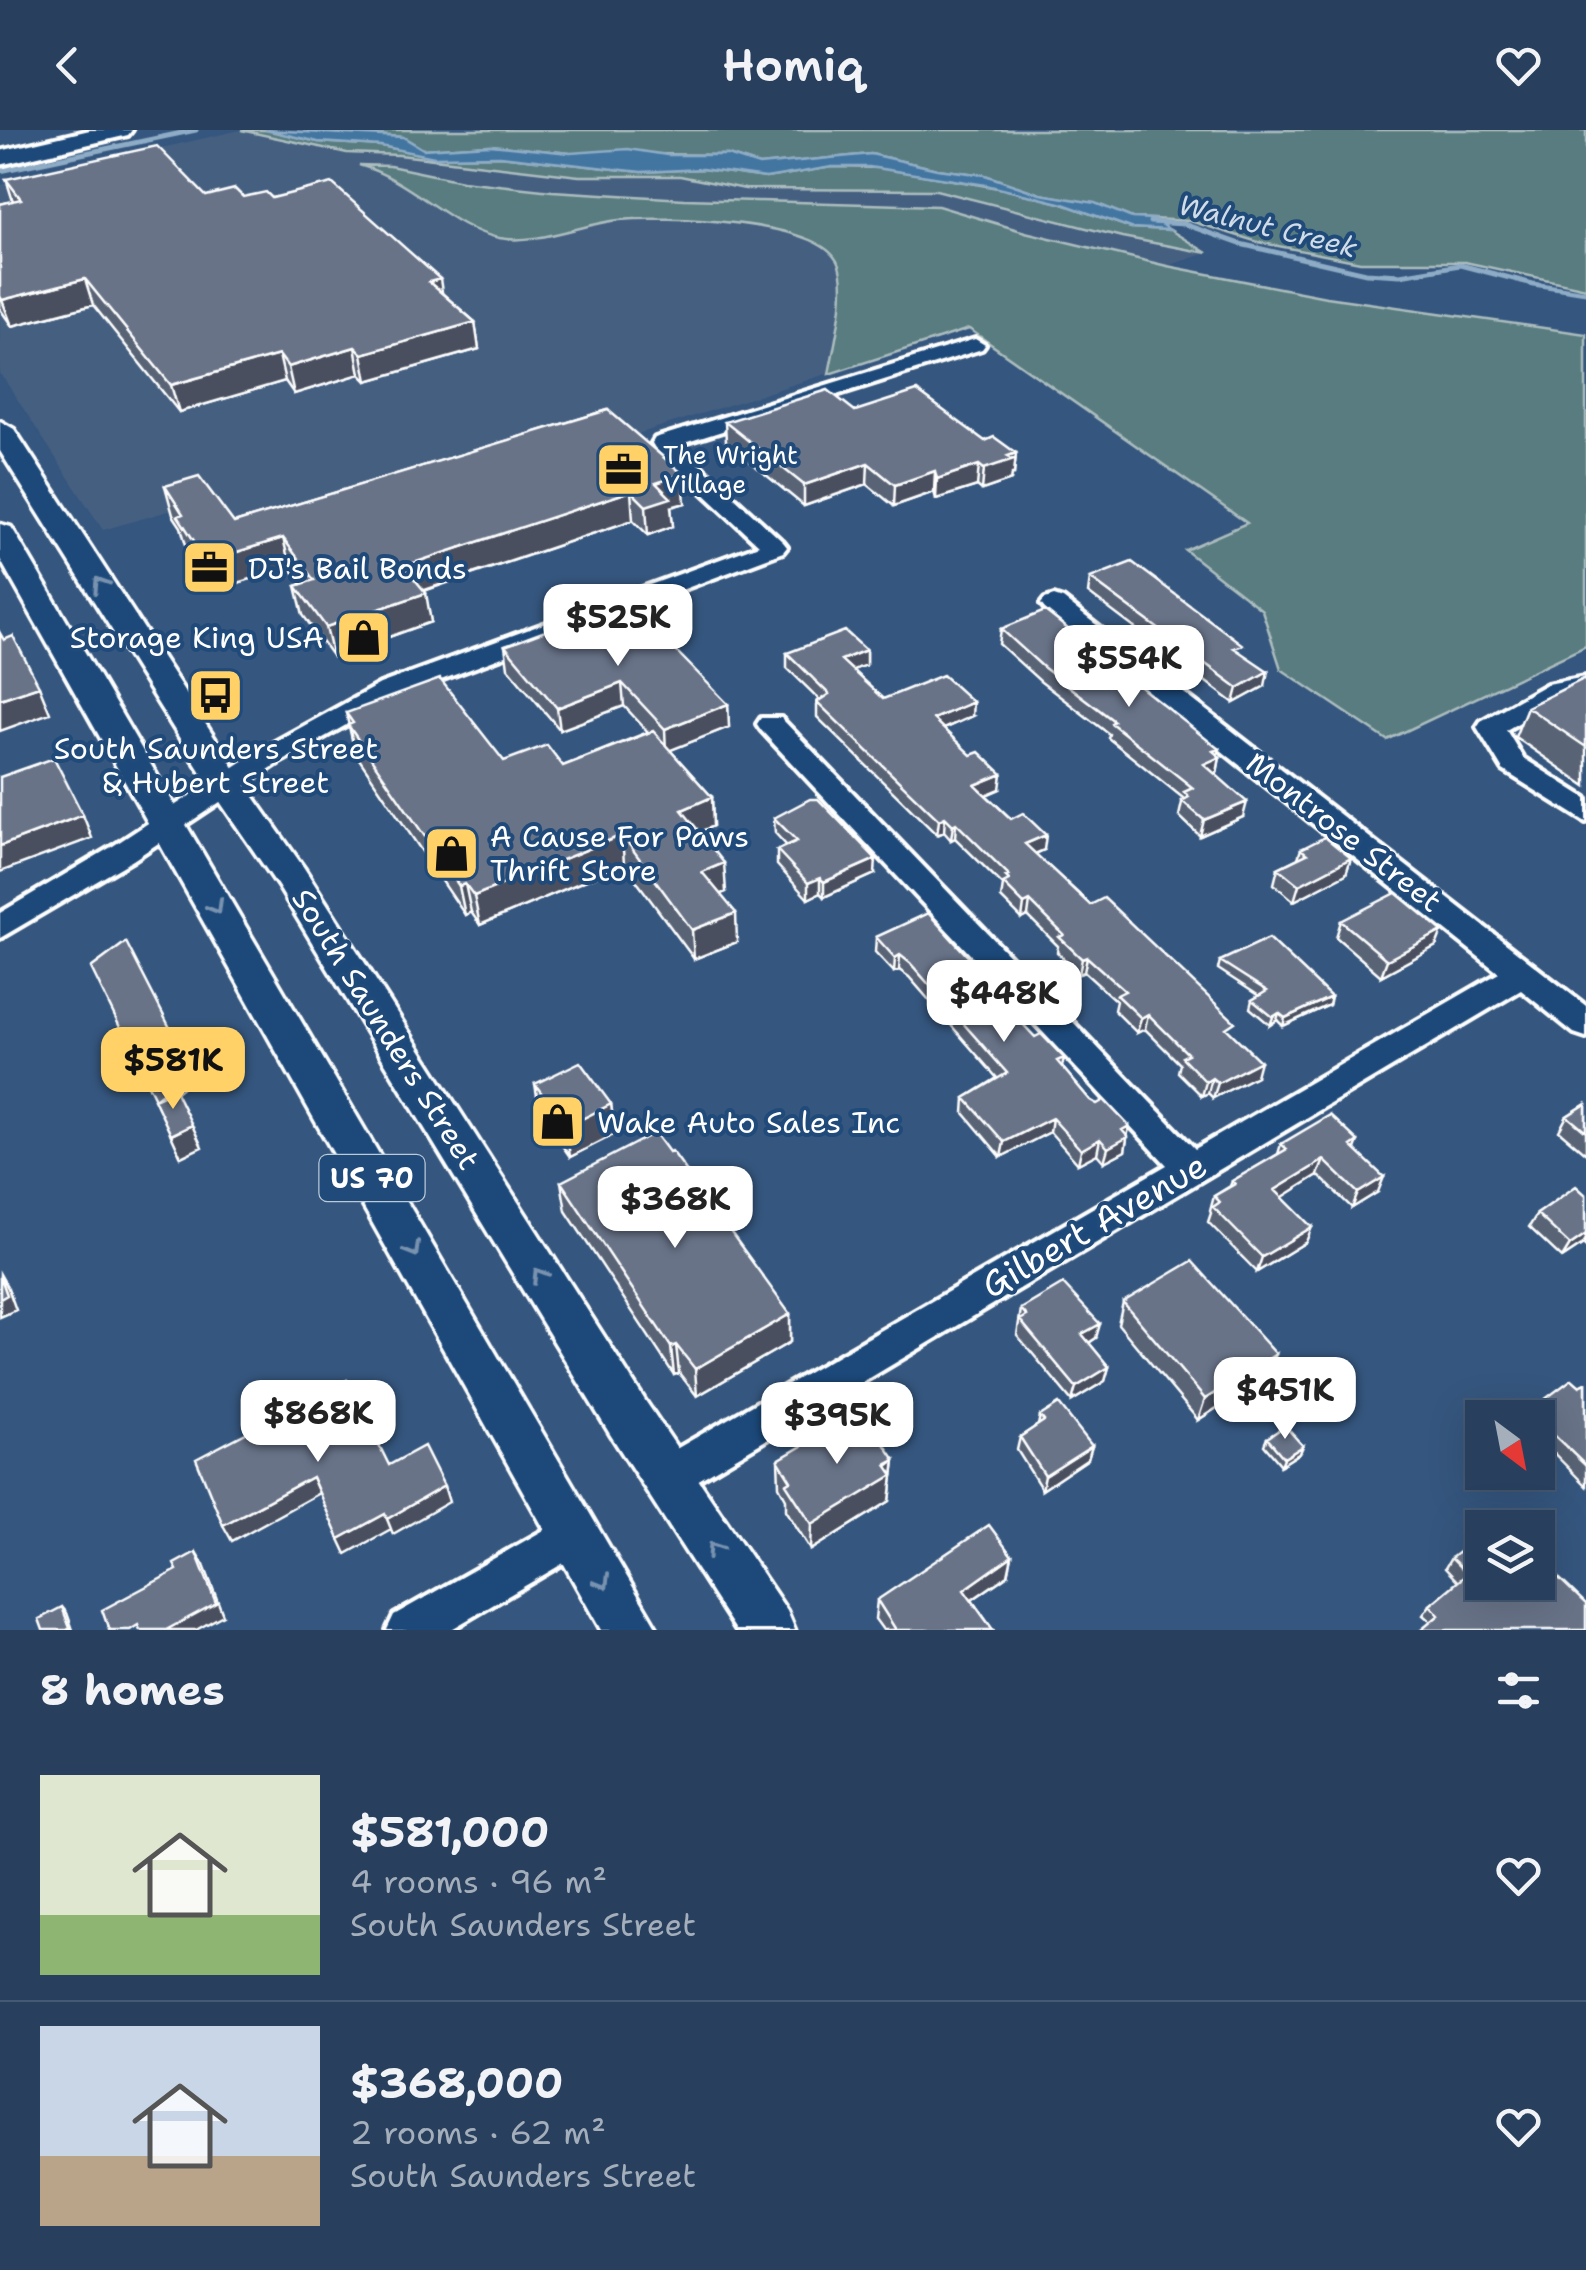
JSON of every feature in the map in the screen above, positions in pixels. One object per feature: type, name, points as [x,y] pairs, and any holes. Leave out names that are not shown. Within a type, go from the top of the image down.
[{"type":"highway","points":[[0,148],[52,130]]},
{"type":"highway","points":[[0,158],[120,130]]},
{"type":"main road","name":"South Saunders Street","points":[[0,429],[227,784],[291,877],[666,1477],[768,1630]]},
{"type":"main road","name":"US 70","points":[[0,533],[631,1630]]},
{"type":"street","points":[[0,927],[312,731],[405,683],[775,547],[663,443],[975,345]]},
{"type":"street","name":"Montrose Street","points":[[1054,604],[1586,1024]]},
{"type":"street","points":[[1586,685],[1556,690],[1491,727],[1513,764],[1586,812]]},
{"type":"street","points":[[771,724],[1191,1168]]},
{"type":"street","name":"Gilbert Avenue","points":[[666,1477],[1523,974]]},
{"type":"street","points":[[409,1630],[576,1533]]},
{"type":"shaded area","points":[[240,130],[1018,130],[1207,253],[622,439],[242,544],[210,499],[103,530],[0,373],[0,185]]},
{"type":"shaded area","points":[[265,130],[403,137],[423,149],[490,145],[570,153],[628,149],[667,155],[728,155],[759,165],[871,154],[985,175],[1040,194],[1095,203],[1132,218],[1154,219],[1170,230],[1131,228],[1060,203],[986,185],[869,167],[832,167],[766,178],[702,169],[641,172],[500,156],[434,157],[381,146],[318,142]]},
{"type":"green space","points":[[241,130],[268,130],[318,142],[381,146],[434,157],[500,156],[641,172],[702,169],[766,178],[832,167],[883,168],[1004,189],[1060,203],[1131,228],[1170,230],[1207,253],[1122,237],[936,190],[745,189],[680,176],[579,176],[399,155],[347,153]]},
{"type":"green space","points":[[307,130],[1586,130],[1586,288],[1465,262],[1360,262],[1258,242],[1190,221],[1132,218],[1100,205],[1040,194],[985,175],[871,154],[759,165],[728,155],[570,153],[490,145],[423,149],[403,137]]},
{"type":"green space","points":[[359,165],[390,166],[462,181],[552,191],[938,206],[1025,232],[1167,266],[1326,297],[1586,334],[1586,646],[1387,740],[1281,669],[1262,610],[1185,550],[1247,523],[969,329],[829,374],[842,285],[837,261],[823,247],[770,229],[668,219],[619,220],[529,239],[499,238],[481,233],[396,181]]},
{"type":"building","points":[[157,146],[206,196],[235,189],[243,197],[266,192],[272,198],[332,183],[440,279],[429,282],[475,322],[362,354],[355,347],[288,367],[279,355],[171,385],[85,279],[2,300],[0,204],[21,199],[6,179]]},
{"type":"building","points":[[828,390],[855,411],[917,391],[985,441],[994,437],[1016,453],[1008,456],[1014,459],[937,479],[935,471],[895,485],[868,463],[804,485],[725,422]]},
{"type":"building","points":[[608,410],[683,474],[656,483],[671,498],[646,506],[631,491],[404,566],[426,593],[326,627],[296,586],[314,580],[283,538],[207,561],[178,516],[183,514],[165,486],[199,476],[234,523]]},
{"type":"building","points":[[1132,562],[1243,645],[1234,648],[1268,671],[1238,688],[1090,578]]},
{"type":"building","points":[[1045,611],[1219,749],[1213,751],[1220,757],[1204,764],[1247,802],[1204,820],[1182,801],[1189,797],[1184,792],[1193,788],[1001,629]]},
{"type":"building","points":[[638,612],[728,704],[665,729],[622,683],[557,708],[505,646],[556,627],[566,638]]},
{"type":"building","points":[[845,631],[866,650],[841,660],[883,699],[943,675],[973,702],[933,719],[971,755],[979,752],[1002,774],[975,785],[1011,819],[1023,813],[1046,835],[1025,844],[1090,905],[1104,898],[1235,1022],[1226,1028],[1260,1061],[1218,1083],[1212,1078],[1206,1082],[1182,1057],[1188,1054],[1148,1014],[1141,1018],[1117,995],[1125,991],[1087,957],[1082,959],[1030,901],[1024,904],[1003,883],[1009,875],[956,823],[953,825],[945,817],[939,820],[817,702],[829,694],[787,653]]},
{"type":"building","points":[[0,633],[4,640],[13,636],[39,686],[0,699]]},
{"type":"building","points":[[1586,678],[1586,747],[1527,707]]},
{"type":"building","points":[[440,679],[504,761],[547,745],[563,766],[653,731],[712,797],[682,810],[724,863],[702,872],[736,913],[692,930],[622,835],[474,896],[465,884],[459,886],[348,725],[353,723],[346,713]]},
{"type":"building","points":[[54,758],[83,815],[0,846],[0,777]]},
{"type":"building","points":[[810,799],[818,799],[876,859],[824,882],[820,878],[808,883],[777,850],[797,841],[774,818]]},
{"type":"building","points":[[1325,837],[1351,858],[1299,885],[1278,868],[1307,854],[1301,849]]},
{"type":"building","points":[[1396,893],[1442,931],[1387,960],[1341,921]]},
{"type":"building","points":[[928,913],[1005,997],[1000,1000],[1035,1037],[1041,1034],[1064,1058],[1057,1061],[1090,1100],[1097,1104],[1104,1100],[1129,1126],[1122,1130],[1128,1137],[1108,1148],[1100,1139],[1081,1150],[1052,1118],[1004,1142],[965,1098],[1007,1073],[910,963],[900,955],[895,958],[876,937]]},
{"type":"building","points":[[1269,938],[1331,997],[1285,1018],[1279,1013],[1273,1017],[1252,1000],[1267,991],[1220,961]]},
{"type":"building","points":[[126,942],[191,1069],[155,1099],[91,968]]},
{"type":"building","points":[[580,1062],[611,1104],[566,1127],[535,1084]]},
{"type":"building","points":[[175,1090],[192,1125],[171,1135],[154,1099]]},
{"type":"building","points":[[1586,1104],[1586,1132],[1567,1116]]},
{"type":"building","points":[[1330,1115],[1358,1141],[1351,1146],[1384,1177],[1358,1193],[1324,1160],[1275,1190],[1312,1227],[1262,1257],[1213,1207],[1220,1202],[1214,1196],[1287,1149],[1281,1144]]},
{"type":"building","points":[[655,1133],[790,1314],[695,1369],[676,1345],[671,1347],[561,1182]]},
{"type":"building","points":[[1576,1186],[1586,1195],[1586,1234],[1570,1245],[1537,1214]]},
{"type":"building","points":[[1192,1261],[1276,1354],[1205,1399],[1123,1302]]},
{"type":"building","points":[[0,1275],[7,1295],[0,1299]]},
{"type":"building","points":[[1063,1284],[1100,1324],[1082,1334],[1109,1367],[1076,1387],[1020,1320],[1027,1316],[1021,1309]]},
{"type":"building","points":[[1572,1379],[1580,1386],[1586,1383],[1586,1466],[1555,1436],[1555,1400],[1544,1400]]},
{"type":"building","points":[[347,1380],[389,1465],[424,1446],[444,1486],[387,1519],[385,1514],[339,1539],[312,1477],[223,1525],[196,1459]]},
{"type":"building","points":[[1059,1404],[1092,1446],[1045,1476],[1020,1437],[1044,1421],[1040,1416]]},
{"type":"building","points":[[862,1411],[895,1460],[886,1465],[893,1475],[812,1524],[786,1484],[791,1481],[778,1460]]},
{"type":"building","points":[[1285,1426],[1303,1446],[1284,1458],[1267,1438]]},
{"type":"building","points":[[989,1525],[1012,1556],[964,1590],[993,1630],[896,1630],[877,1600]]},
{"type":"building","points":[[1465,1547],[1465,1572],[1451,1558]]},
{"type":"building","points":[[196,1552],[216,1603],[166,1630],[140,1630],[138,1625],[130,1630],[109,1630],[102,1610],[177,1570],[174,1564]]},
{"type":"building","points":[[1555,1574],[1586,1604],[1586,1630],[1421,1630],[1439,1615],[1430,1605],[1465,1576],[1465,1600],[1555,1600]]},
{"type":"building","points":[[62,1607],[70,1628],[43,1630],[39,1619]]},
{"type":"waterway","name":"Walnut Creek","points":[[0,171],[196,130]]},
{"type":"waterway","name":"Walnut Creek","points":[[1150,222],[1184,224],[1240,244],[1366,273],[1400,275],[1460,265],[1533,284],[1586,292]]},
{"type":"place","name":"The Wright Village","points":[[624,469]]},
{"type":"place","name":"DJ's Bail Bonds","points":[[209,568]]},
{"type":"place","name":"Storage King USA","points":[[363,637]]},
{"type":"place","name":"South Saunders Street & Hubert Street","points":[[216,696]]},
{"type":"place","name":"A Cause For Paws Thrift Store","points":[[451,853]]},
{"type":"place","name":"Wake Auto Sales Inc","points":[[558,1122]]}]
